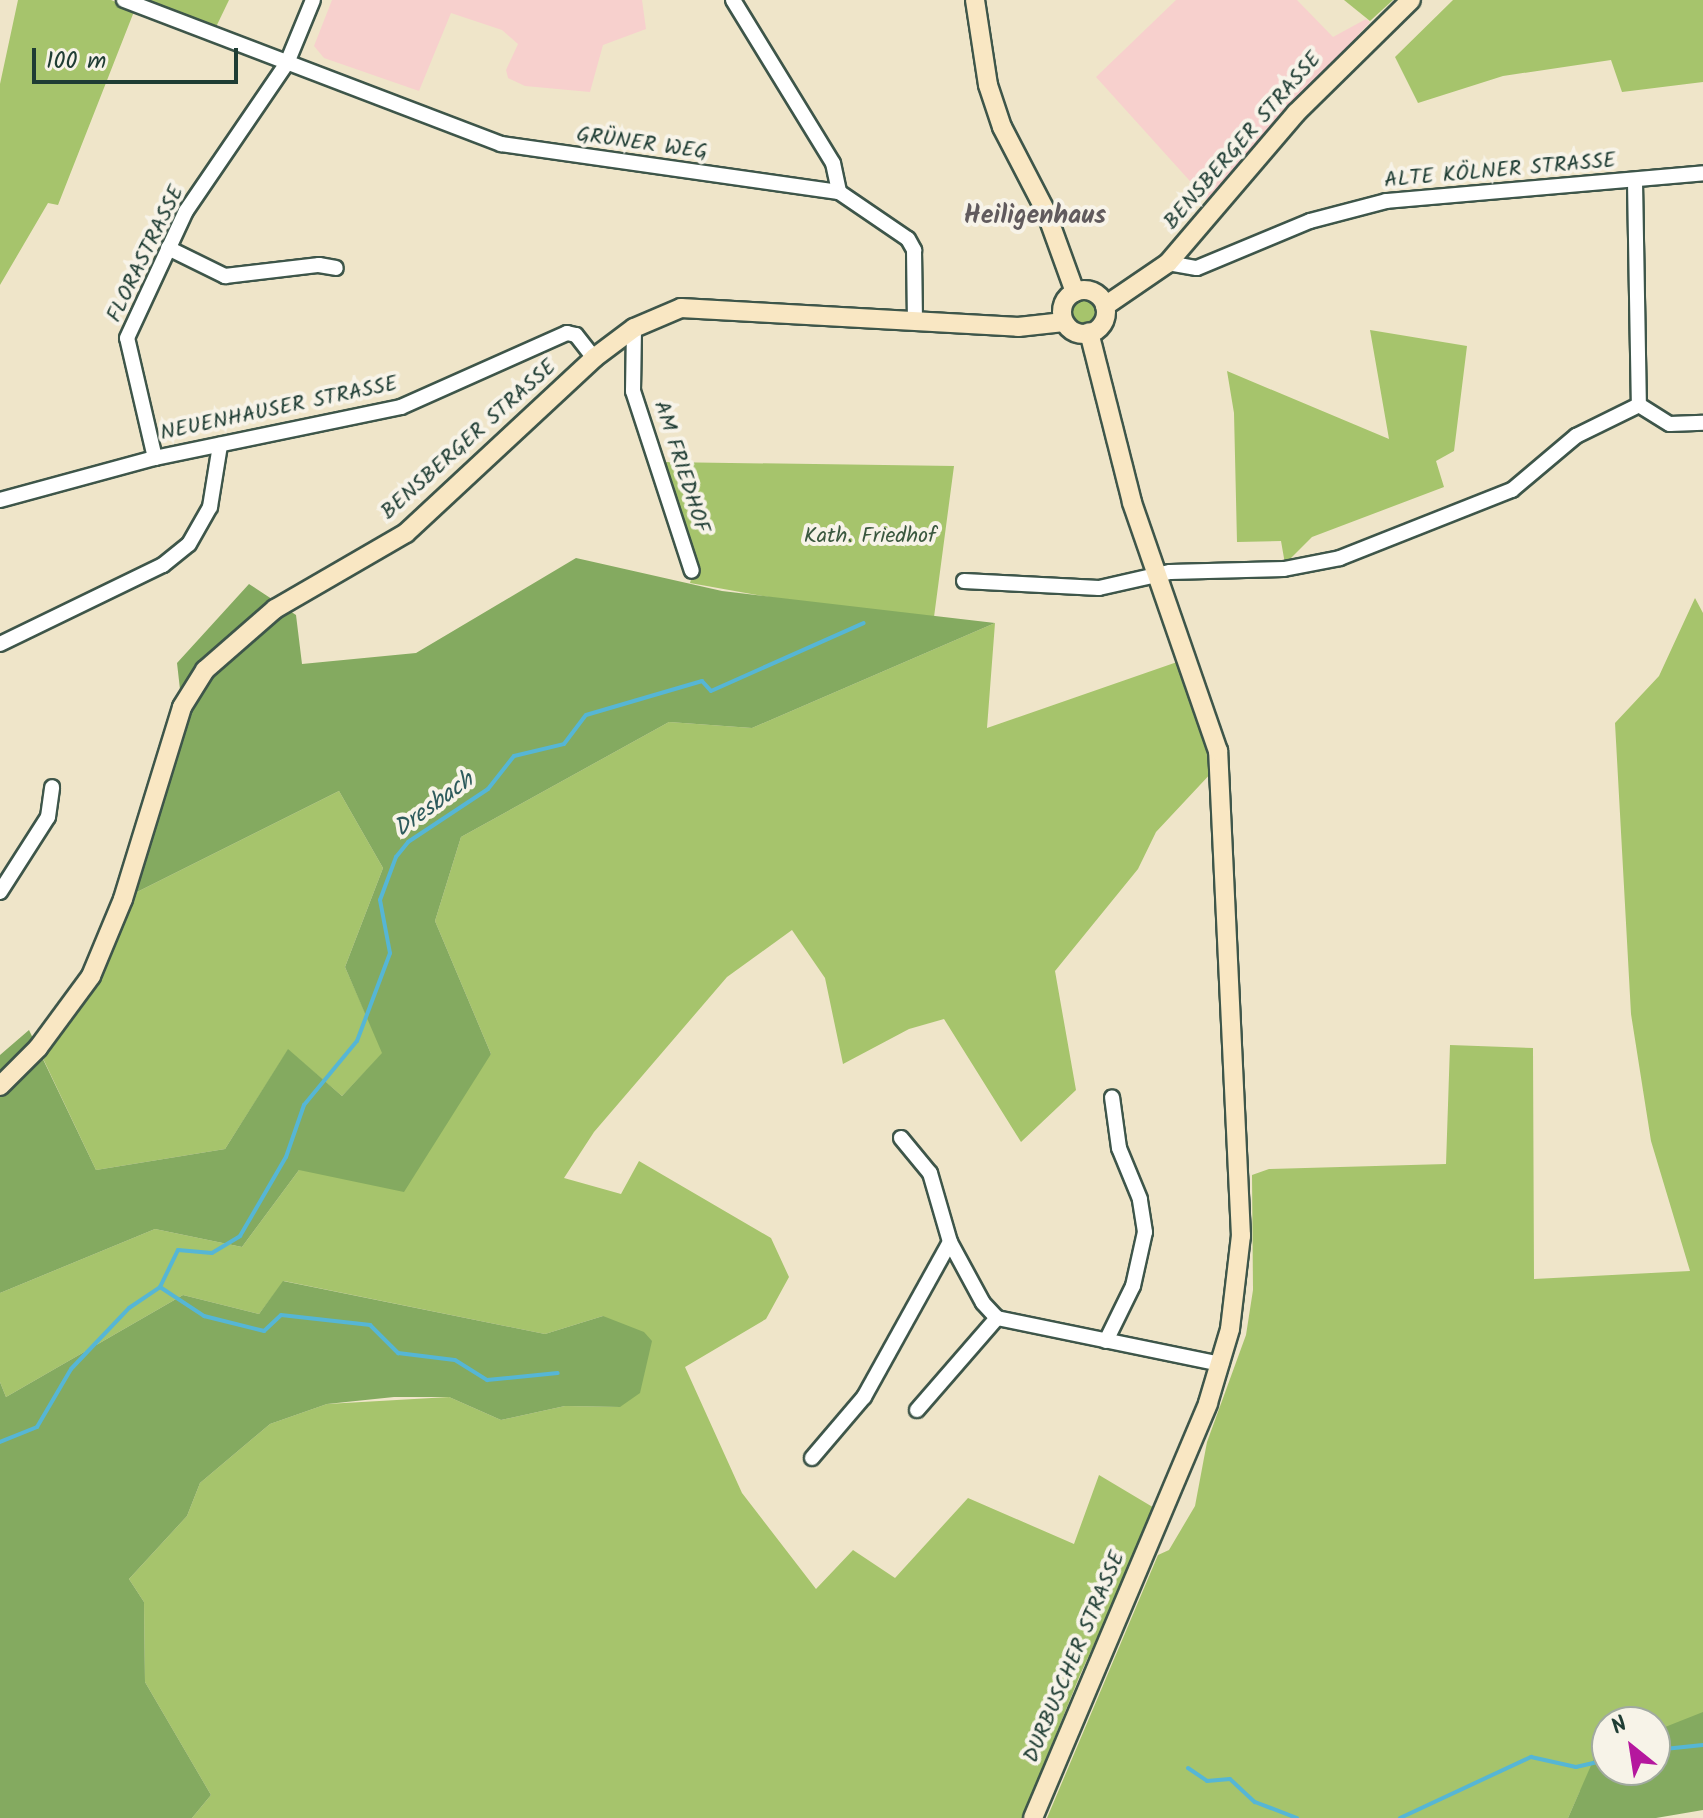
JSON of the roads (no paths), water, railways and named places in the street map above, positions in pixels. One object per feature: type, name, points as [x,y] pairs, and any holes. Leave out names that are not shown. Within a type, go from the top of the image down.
[{"type":"main road","points":[[975,0],[988,85],[1002,127],[1046,212],[1075,292]]},
{"type":"main road","name":"BENSBERGER STRASSE","points":[[1105,306],[1168,263],[1296,113],[1411,0]]},
{"type":"main road","points":[[1075,292],[1094,293],[1105,306],[1104,320],[1089,332],[1074,331],[1064,322],[1063,306],[1075,292]]},
{"type":"main road","name":"BENSBERGER STRASSE","points":[[0,1086],[38,1048],[91,976],[123,899],[182,707],[205,670],[237,637],[275,609],[406,533],[594,358],[634,328],[681,308],[1018,327],[1064,322]]},
{"type":"main road","points":[[1089,332],[1132,502],[1158,575]]},
{"type":"main road","name":"DURBUSCHER STRASSE","points":[[1033,1818],[1162,1515],[1221,1364],[1238,1283],[1241,1236],[1223,782],[1210,721],[1158,575]]},
{"type":"street","name":"GRÜNER WEG","points":[[124,0],[501,144],[839,192],[908,239],[914,250],[915,321]]},
{"type":"street","name":"FLORASTRASSE","points":[[155,458],[127,338],[186,211],[287,63],[313,0]]},
{"type":"street","points":[[733,0],[833,163],[839,192]]},
{"type":"street","name":"ALTE KÖLNER STRASSE","points":[[1168,263],[1197,268],[1310,221],[1386,201],[1635,182],[1703,173]]},
{"type":"street","points":[[1635,182],[1639,405]]},
{"type":"street","points":[[168,248],[225,276],[319,265],[336,268]]},
{"type":"street","name":"AM FRIEDHOF","points":[[634,328],[633,391],[692,571]]},
{"type":"street","name":"NEUENHAUSER STRASSE","points":[[0,500],[155,458],[401,407],[567,333],[576,335],[594,358]]},
{"type":"street","points":[[1639,405],[1670,424],[1703,423]]},
{"type":"street","points":[[964,581],[1075,590],[1158,575],[1284,569],[1340,558],[1512,490],[1576,436],[1639,405]]},
{"type":"street","points":[[0,644],[163,565],[189,544],[210,507],[220,445]]},
{"type":"street","points":[[0,892],[48,817],[52,787]]},
{"type":"street","points":[[1106,1341],[1133,1286],[1145,1232],[1140,1199],[1119,1148],[1112,1097]]},
{"type":"street","points":[[901,1138],[938,1189],[950,1242],[983,1303],[997,1318],[1221,1364]]},
{"type":"street","points":[[812,1458],[864,1397],[950,1242]]},
{"type":"street","points":[[917,1410],[997,1318]]},
{"type":"waterway","name":"Dresbach","points":[[0,1442],[37,1427],[71,1369],[129,1308],[160,1287],[178,1250],[212,1253],[240,1236],[286,1157],[304,1105],[357,1041],[390,953],[380,900],[396,857],[408,842],[488,789],[514,756],[564,744],[586,715],[702,681],[711,691],[864,623]]},
{"type":"waterway","points":[[160,1287],[204,1316],[264,1331],[281,1315],[370,1325],[398,1353],[455,1360],[487,1380],[558,1373]]},
{"type":"waterway","points":[[1671,1748],[1703,1745]]},
{"type":"waterway","points":[[1400,1818],[1531,1757],[1576,1767],[1591,1764]]},
{"type":"waterway","points":[[1188,1768],[1207,1781],[1230,1779],[1255,1802],[1297,1818]]},
{"type":"district","name":"Heiligenhaus","points":[[1035,217]]},
{"type":"park label","name":"Kath. Friedhof","points":[[870,537]]}]
